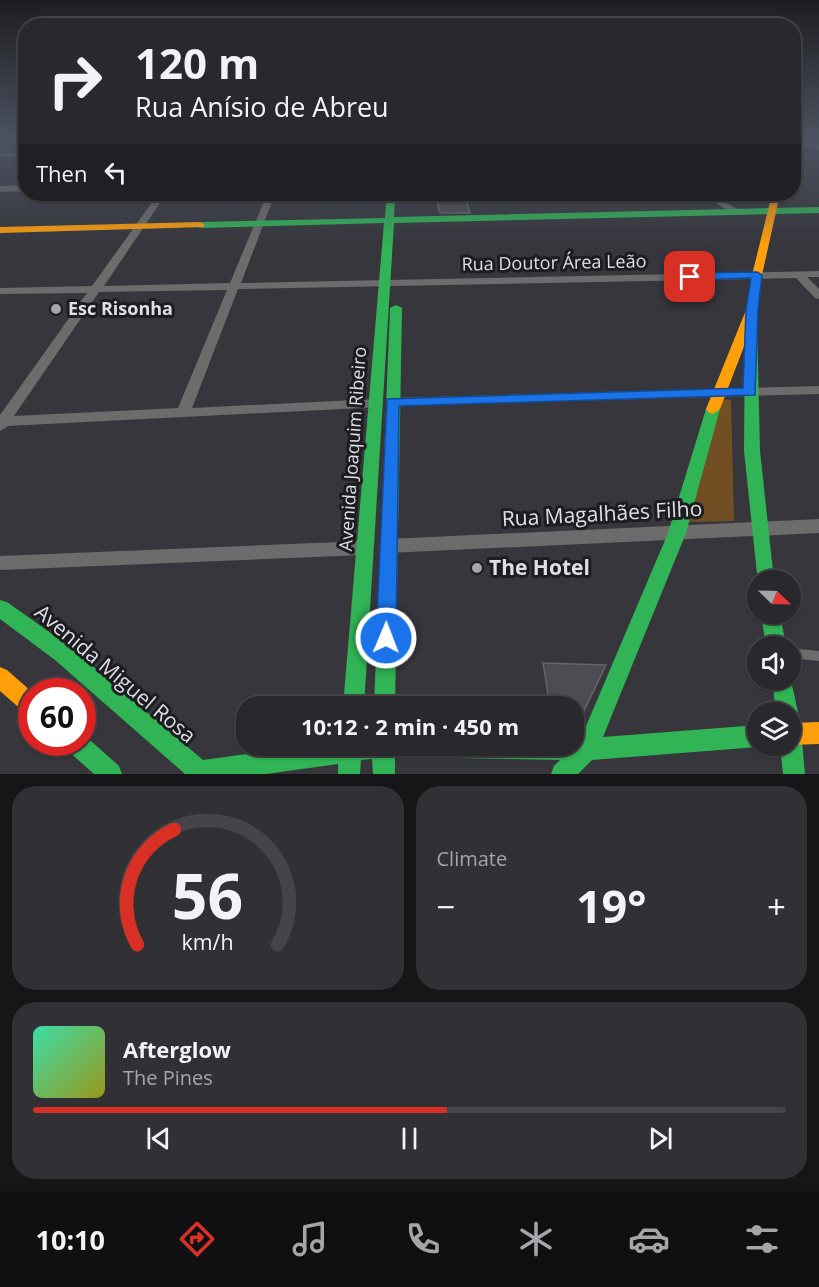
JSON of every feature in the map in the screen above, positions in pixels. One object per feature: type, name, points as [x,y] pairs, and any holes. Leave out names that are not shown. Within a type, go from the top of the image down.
[{"type":"main road","name":"Avenida Joaquim Ribeiro","points":[[354,696],[375,404],[390,281],[394,221],[392,201]]},
{"type":"main road","name":"Avenida Joaquim Ribeiro","points":[[394,221],[400,201]]},
{"type":"main road","points":[[763,570],[757,528],[750,392],[752,310],[757,275],[774,201]]},
{"type":"main road","points":[[0,230],[819,210]]},
{"type":"main road","name":"Avenida Joaquim Ribeiro","points":[[384,696],[392,402],[390,281]]},
{"type":"main road","points":[[561,774],[587,749],[677,533],[718,393],[752,310]]},
{"type":"main road","name":"Avenida Miguel Rosa","points":[[0,608],[62,653],[201,773]]},
{"type":"main road","points":[[0,677],[18,693]]},
{"type":"main road","points":[[801,733],[819,733]]},
{"type":"main road","points":[[584,749],[747,737]]},
{"type":"main road","points":[[91,756],[111,774]]},
{"type":"main road","points":[[201,773],[302,756]]},
{"type":"main road","points":[[349,774],[350,756]]},
{"type":"main road","points":[[383,756],[384,774]]},
{"type":"main road","points":[[793,756],[794,774]]},
{"type":"street","points":[[0,189],[18,188]]},
{"type":"street","points":[[3,423],[157,201]]},
{"type":"street","points":[[184,411],[268,201]]},
{"type":"street","points":[[699,214],[702,201]]},
{"type":"street","points":[[717,201],[740,213]]},
{"type":"street","name":"Rua Doutor Área Leão","points":[[0,291],[390,281],[819,274]]},
{"type":"street","points":[[799,275],[819,296]]},
{"type":"street","points":[[392,402],[819,390]]},
{"type":"street","points":[[3,423],[184,411],[375,404]]},
{"type":"street","name":"Rua Magalhães Filho","points":[[388,546],[819,526]]},
{"type":"street","points":[[0,563],[363,548]]},
{"type":"lane","points":[[801,655],[819,657]]},
{"type":"shaded area","points":[[723,399],[731,400],[734,521],[683,522]]},
{"type":"building","points":[[437,201],[466,201],[470,213],[440,213]]},
{"type":"building","points":[[543,663],[606,665],[584,711],[584,696],[548,696]]},
{"type":"traffic: fast","points":[[354,696],[390,201]]},
{"type":"traffic: fast","points":[[200,225],[819,210]]},
{"type":"traffic: fast","points":[[384,696],[396,308]]},
{"type":"traffic: fast","points":[[751,321],[752,451],[764,570]]},
{"type":"traffic: fast","points":[[562,774],[587,749],[677,533],[713,409]]},
{"type":"traffic: fast","points":[[0,608],[62,653],[202,774]]},
{"type":"traffic: fast","points":[[773,624],[774,636]]},
{"type":"traffic: fast","points":[[784,690],[785,702]]},
{"type":"traffic: fast","points":[[200,772],[383,746],[587,749],[747,737]]},
{"type":"traffic: fast","points":[[91,756],[111,774]]},
{"type":"traffic: fast","points":[[349,774],[350,756]]},
{"type":"traffic: fast","points":[[383,756],[384,774]]},
{"type":"traffic: fast","points":[[792,756],[794,774]]},
{"type":"traffic: slow","points":[[713,409],[752,310],[757,275],[774,201]]},
{"type":"traffic: slow","points":[[0,230],[200,225]]},
{"type":"traffic: slow","points":[[0,677],[18,693]]},
{"type":"traffic: slow","points":[[801,734],[819,733]]},
{"type":"place","name":"Esc Risonha","points":[[56,309]]},
{"type":"place","name":"The Hotel","points":[[477,568]]},
{"type":"route","points":[[386,638],[392,402],[750,392],[752,310],[757,275],[690,277]]}]
